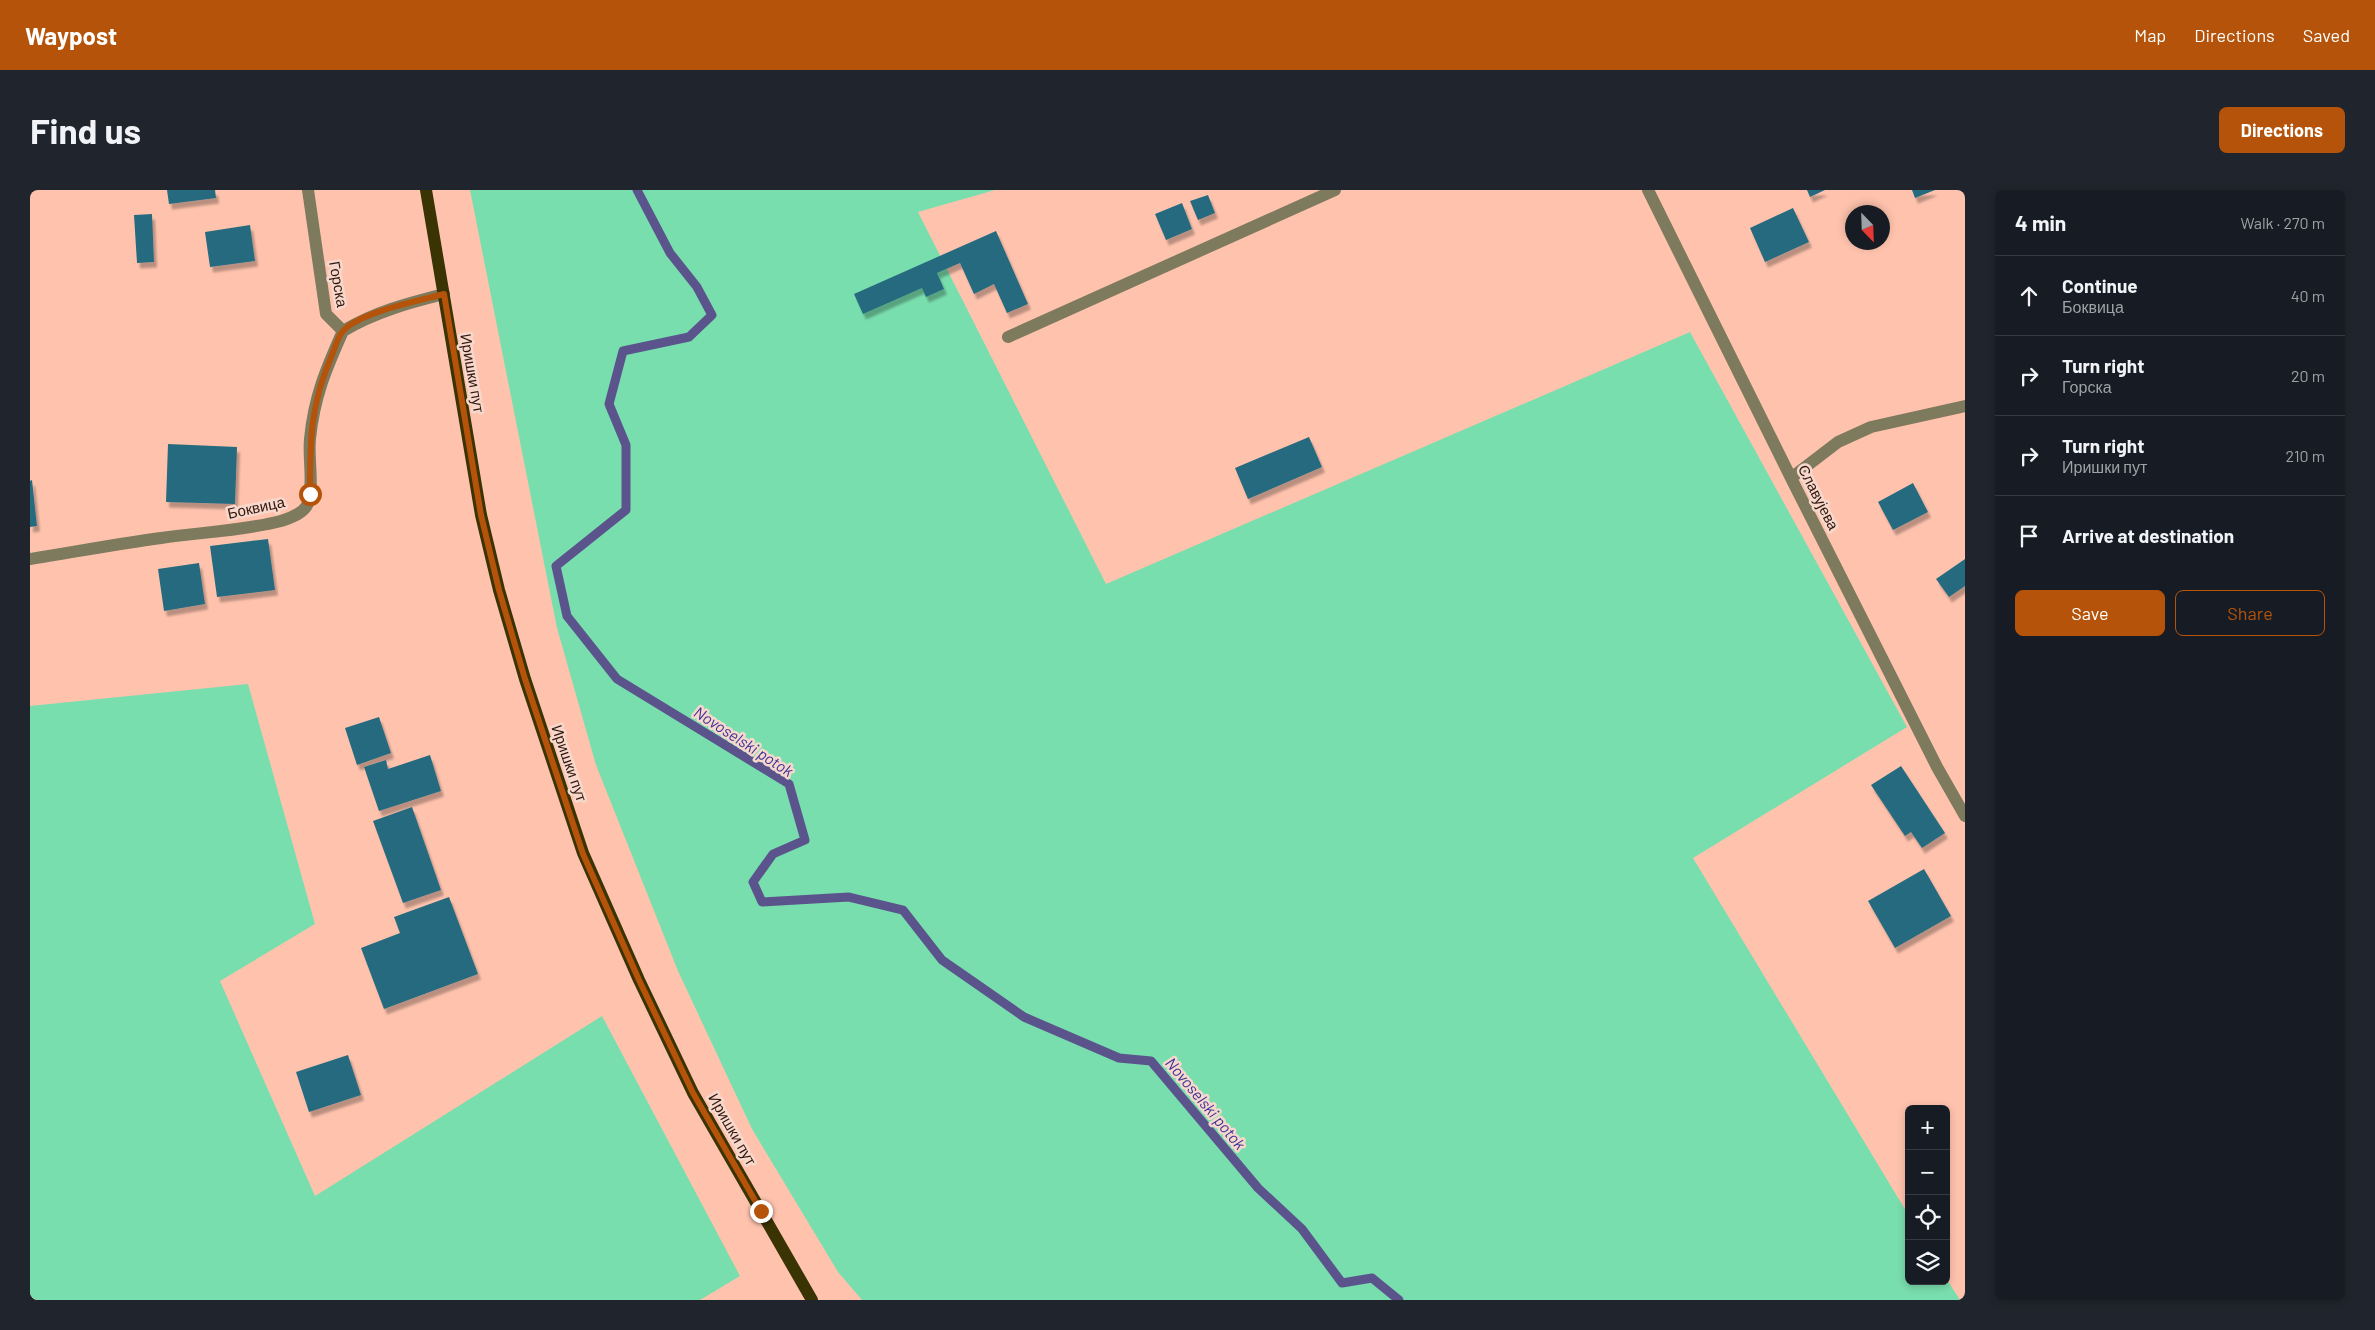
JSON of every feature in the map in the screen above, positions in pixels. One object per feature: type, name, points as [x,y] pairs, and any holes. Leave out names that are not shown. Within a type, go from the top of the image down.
[{"type":"main road","name":"Иришки пут","points":[[426,190],[481,515],[499,590],[525,679],[583,854],[639,980],[693,1093],[812,1300]]},
{"type":"street","name":"Горска","points":[[308,190],[326,314],[343,331],[368,317],[395,307],[444,294]]},
{"type":"street","points":[[1008,337],[1335,190]]},
{"type":"street","name":"Славујева","points":[[1648,190],[1937,767],[1965,816]]},
{"type":"street","name":"Боквица","points":[[30,559],[256,525],[285,519],[304,510],[308,505],[310,494],[310,441],[314,408],[320,383],[343,331]]},
{"type":"street","points":[[1791,478],[1838,442],[1871,427],[1965,406]]},
{"type":"green space","points":[[470,190],[995,190],[918,212],[1106,584],[1690,332],[1907,727],[1693,858],[1905,1209],[1905,1285],[1950,1284],[1960,1300],[862,1300],[838,1272],[752,1129],[678,971],[596,765],[557,628]]},
{"type":"green space","points":[[248,684],[315,924],[220,981],[315,1196],[602,1016],[740,1276],[700,1300],[30,1300],[30,706]]},
{"type":"building","points":[[167,190],[215,190],[216,198],[169,204]]},
{"type":"building","points":[[1807,190],[1825,190],[1810,197]]},
{"type":"building","points":[[1912,190],[1935,190],[1915,198]]},
{"type":"building","points":[[1208,195],[1215,213],[1198,220],[1190,201]]},
{"type":"building","points":[[1182,203],[1192,229],[1166,240],[1155,214]]},
{"type":"building","points":[[1793,208],[1809,242],[1765,262],[1750,228]]},
{"type":"building","points":[[152,214],[154,262],[137,263],[134,215]]},
{"type":"building","points":[[250,225],[255,261],[210,267],[205,232]]},
{"type":"building","points":[[996,231],[1028,304],[1007,313],[994,284],[974,294],[960,263],[937,273],[944,289],[926,297],[922,288],[863,314],[854,294]]},
{"type":"building","points":[[1309,437],[1322,467],[1248,499],[1235,468]]},
{"type":"building","points":[[168,444],[237,447],[235,504],[166,502]]},
{"type":"building","points":[[32,480],[37,526],[30,527],[30,481]]},
{"type":"building","points":[[1913,483],[1928,512],[1893,530],[1878,502]]},
{"type":"building","points":[[268,539],[275,590],[217,597],[210,546]]},
{"type":"building","points":[[1965,559],[1965,586],[1949,597],[1936,579]]},
{"type":"building","points":[[199,563],[205,604],[164,611],[158,569]]},
{"type":"building","points":[[379,717],[391,753],[357,765],[345,728]]},
{"type":"building","points":[[430,755],[441,791],[379,811],[364,767],[386,760],[388,769]]},
{"type":"building","points":[[1901,766],[1945,833],[1922,848],[1911,832],[1905,836],[1871,785]]},
{"type":"building","points":[[412,807],[441,890],[403,903],[373,821]]},
{"type":"building","points":[[1924,869],[1951,916],[1895,948],[1868,901]]},
{"type":"building","points":[[449,897],[478,974],[384,1009],[361,948],[400,933],[394,917]]},
{"type":"building","points":[[348,1055],[361,1095],[309,1112],[296,1072]]},
{"type":"waterway","name":"Novoselski potok","points":[[637,190],[670,253],[697,287],[712,315],[689,337],[623,351],[609,404],[626,445],[626,510],[556,566],[567,616],[617,679],[789,784],[805,840],[773,854],[753,882],[762,902],[849,897],[903,910],[942,960],[1024,1017],[1119,1058],[1151,1061],[1258,1188],[1302,1229],[1342,1283],[1372,1278],[1399,1300]]},
{"type":"route","points":[[310,494],[310,441],[314,408],[320,383],[343,331],[368,317],[395,307],[444,294],[481,515],[499,590],[525,679],[583,854],[639,980],[693,1093],[761,1211]]}]
